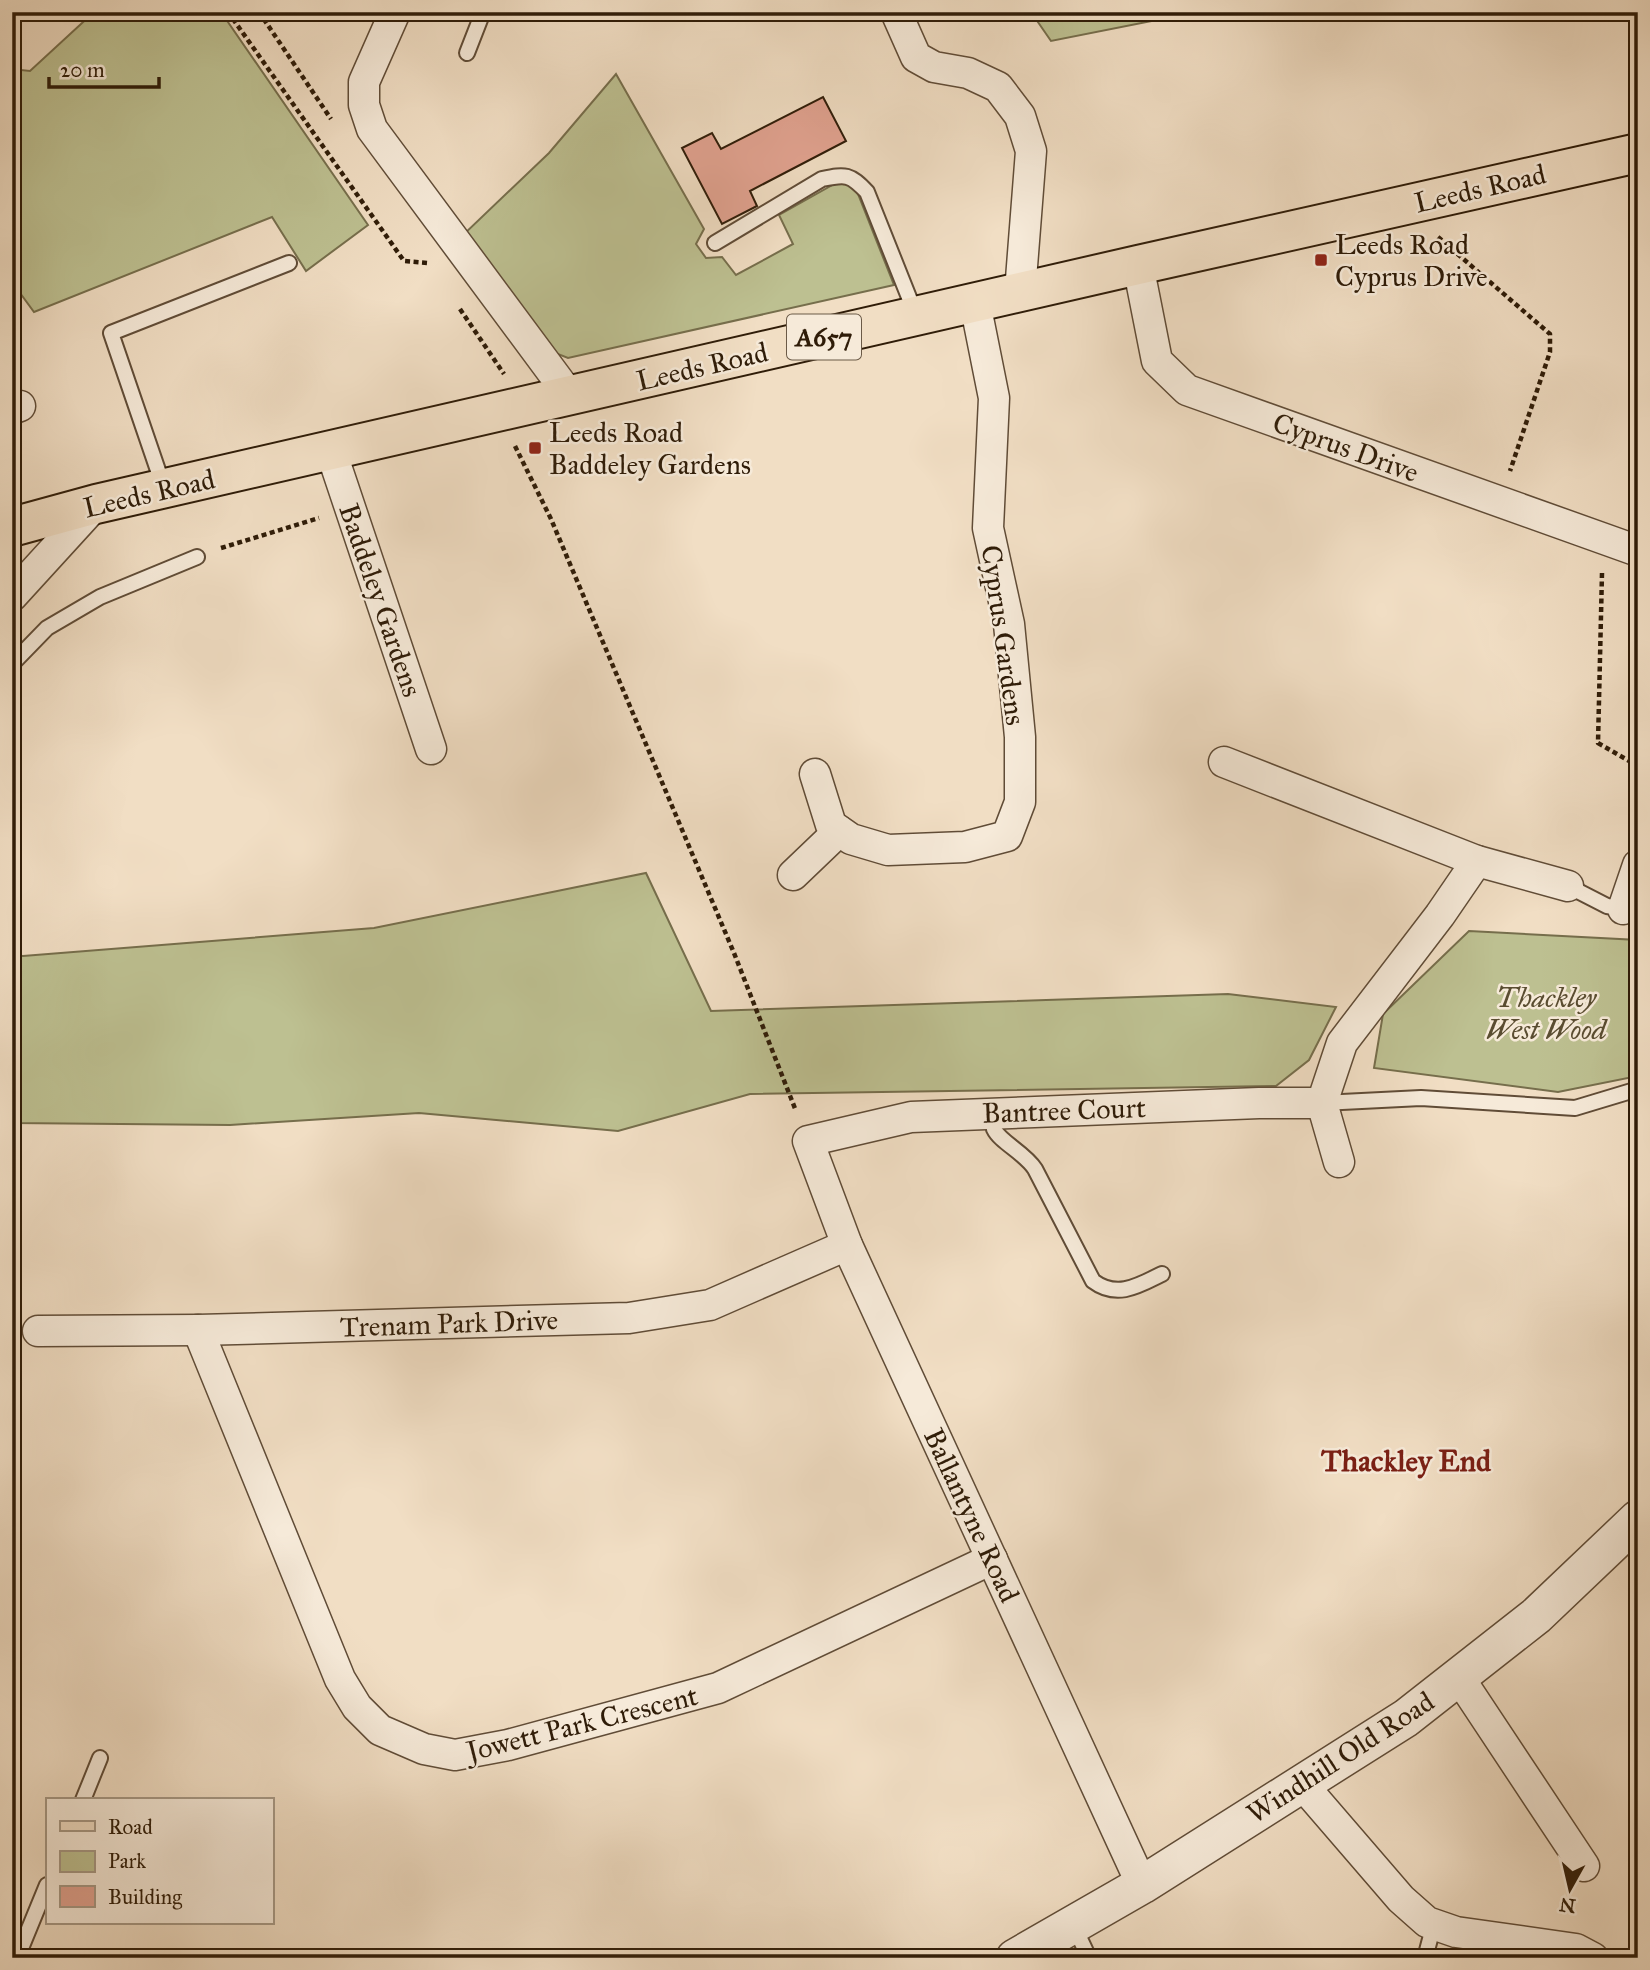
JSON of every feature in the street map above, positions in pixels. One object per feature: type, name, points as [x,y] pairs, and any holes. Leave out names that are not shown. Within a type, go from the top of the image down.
[{"type":"main road","name":"Leeds Road","points":[[12,527],[96,504],[1638,153]]},
{"type":"street","points":[[395,12],[364,82],[364,105],[372,129],[570,396]]},
{"type":"street","points":[[896,12],[916,57],[934,67],[968,73],[998,88],[1020,116],[1031,151],[1020,292]]},
{"type":"street","name":"Cyprus Drive","points":[[1138,265],[1157,361],[1187,390],[1638,551]]},
{"type":"street","name":"Cyprus Gardens","points":[[839,831],[851,839],[888,850],[965,847],[1007,836],[1020,802],[1020,737],[1009,624],[988,528],[994,398],[975,303]]},
{"type":"street","name":"Baddeley Gardens","points":[[331,451],[431,749]]},
{"type":"street","points":[[12,596],[96,504]]},
{"type":"street","points":[[1224,762],[1477,860],[1568,886]]},
{"type":"street","points":[[793,875],[839,831],[831,825],[815,774]]},
{"type":"street","points":[[1339,1162],[1322,1103],[1342,1043],[1440,915],[1477,860]]},
{"type":"street","points":[[1631,910],[1638,865]]},
{"type":"street","name":"Bantree Court","points":[[808,1141],[911,1117],[992,1112],[1322,1103]]},
{"type":"street","name":"Ballantyne Road","points":[[808,1141],[847,1245],[1142,1885]]},
{"type":"street","name":"Trenam Park Drive","points":[[38,1331],[198,1330],[629,1318],[710,1305],[847,1245]]},
{"type":"street","name":"Jowett Park Crescent","points":[[198,1330],[340,1679],[357,1707],[380,1730],[424,1749],[456,1755],[508,1745],[718,1688],[992,1559]]},
{"type":"street","name":"Windhill Old Road","points":[[1015,1958],[1082,1942],[1142,1885],[1406,1718],[1536,1616],[1638,1519]]},
{"type":"street","points":[[1458,1676],[1584,1866]]},
{"type":"street","points":[[1301,1783],[1401,1899],[1427,1922],[1457,1932],[1576,1950],[1594,1958]]},
{"type":"lane","points":[[467,53],[483,12]]},
{"type":"lane","points":[[715,243],[822,178],[840,175],[854,178],[867,192],[917,316]]},
{"type":"lane","points":[[165,489],[111,332],[289,263]]},
{"type":"lane","points":[[12,664],[47,628],[100,597],[197,557]]},
{"type":"lane","points":[[1568,886],[1607,906],[1631,910]]},
{"type":"lane","points":[[1322,1103],[1420,1098],[1575,1108],[1638,1090]]},
{"type":"lane","points":[[992,1112],[995,1130],[1002,1139],[1029,1159],[1035,1169],[1093,1282],[1115,1291],[1127,1291],[1162,1275]]},
{"type":"lane","points":[[84,1798],[100,1758]]},
{"type":"lane","points":[[17,1958],[46,1887]]},
{"type":"lane","points":[[1424,1958],[1434,1924]]},
{"type":"path","points":[[228,12],[404,261],[428,263]]},
{"type":"path","points":[[1402,205],[1550,334],[1550,352],[1500,502]]},
{"type":"path","points":[[499,412],[562,545],[729,940],[808,1141]]},
{"type":"path","points":[[197,557],[250,537],[351,509]]},
{"type":"path","points":[[1603,538],[1598,743],[1638,766]]},
{"type":"green space","points":[[94,12],[221,12],[368,225],[306,271],[272,217],[34,312],[12,282],[12,69],[30,71]]},
{"type":"green space","points":[[1031,12],[1197,12],[1051,41]]},
{"type":"green space","points":[[616,74],[704,229],[696,244],[706,258],[722,257],[736,275],[793,244],[779,215],[836,183],[849,185],[858,194],[894,285],[568,358],[545,349],[463,235],[549,153]]},
{"type":"green space","points":[[646,873],[711,1011],[1228,994],[1336,1007],[1309,1060],[1276,1086],[750,1094],[618,1131],[419,1113],[230,1125],[12,1123],[12,955],[374,928]]},
{"type":"green space","name":"Thackley West Wood","points":[[1469,931],[1638,940],[1638,1076],[1558,1092],[1374,1068],[1383,1014]]},
{"type":"building","points":[[823,97],[846,141],[750,191],[757,206],[722,224],[682,148],[712,133],[721,149]]},
{"type":"place","name":"Leeds Road Cyprus Drive","points":[[1321,260]]},
{"type":"place","name":"Leeds Road Baddeley Gardens","points":[[535,448]]},
{"type":"district","name":"Thackley End","points":[[1406,1461]]}]
